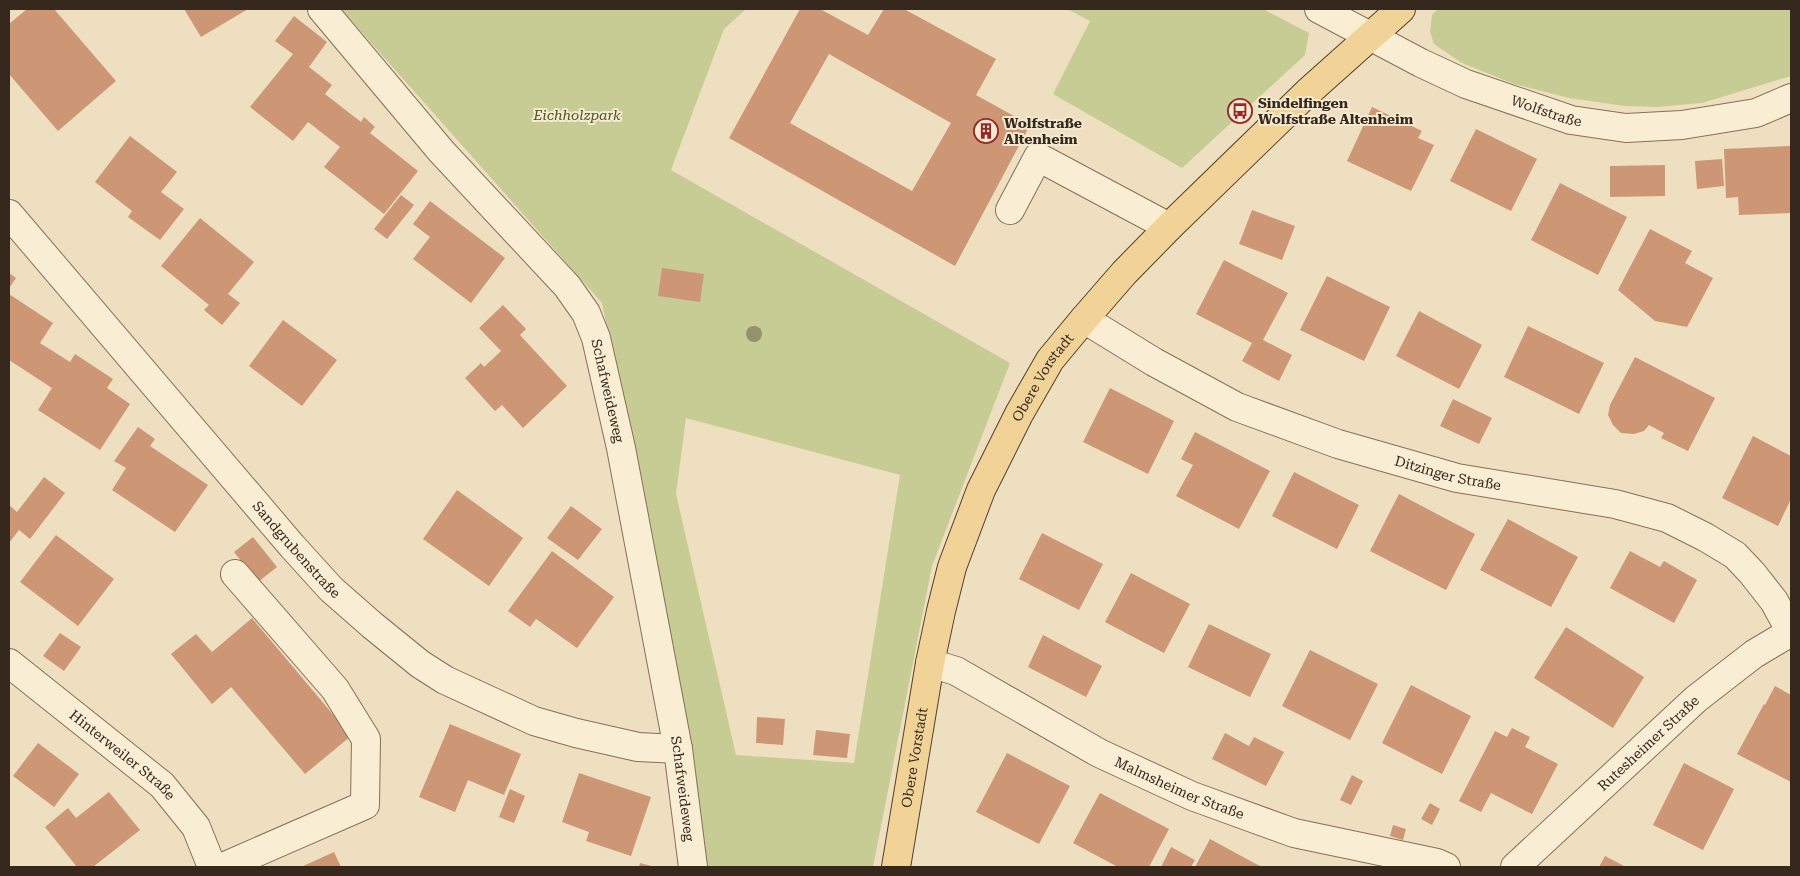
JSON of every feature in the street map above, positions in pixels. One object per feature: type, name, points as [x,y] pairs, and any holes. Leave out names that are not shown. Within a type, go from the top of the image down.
[{"type":"main road","name":"Obere Vorstadt","points":[[896,867],[930,663],[952,567],[982,490],[1019,414],[1050,360],[1124,273],[1169,228],[1308,92],[1401,9]]},
{"type":"street","name":"Schafweideweg","points":[[322,9],[441,152],[567,286],[586,313],[596,338],[621,448],[678,749],[693,867]]},
{"type":"street","name":"Wolfstraße","points":[[1319,9],[1421,63],[1466,84],[1571,120],[1626,128],[1682,125],[1756,112],[1791,98]]},
{"type":"street","points":[[1010,210],[1038,157],[1169,228]]},
{"type":"street","name":"Sandgrubenstraße","points":[[9,214],[305,560],[338,595],[420,664],[445,680],[534,721],[638,747],[678,749]]},
{"type":"street","name":"Ditzinger Straße","points":[[1084,319],[1154,362],[1237,407],[1338,444],[1457,478],[1615,504],[1667,518],[1735,555],[1774,601],[1791,632]]},
{"type":"street","points":[[223,867],[365,805],[366,739],[335,689],[235,574]]},
{"type":"street","name":"Rutesheimer Straße","points":[[1515,867],[1696,699],[1754,654],[1791,632]]},
{"type":"street","name":"Hinterweiler Straße","points":[[9,663],[162,784],[196,827],[212,867]]},
{"type":"street","name":"Malmsheimer Straße","points":[[930,663],[956,671],[1099,753],[1192,796],[1294,833],[1438,863],[1446,867]]},
{"type":"green space","name":"Eichholzpark","points":[[341,9],[746,9],[724,29],[671,170],[1010,363],[932,566],[873,867],[707,867],[693,758],[602,303]],"holes":[[[686,418],[900,475],[854,763],[736,755],[676,494]]]},
{"type":"green space","points":[[1067,9],[1263,9],[1309,33],[1305,55],[1182,168],[1053,94],[1090,21]]},
{"type":"green space","points":[[1438,9],[1791,9],[1791,76],[1702,103],[1657,107],[1625,106],[1569,98],[1514,84],[1462,63],[1434,44],[1430,32],[1432,15]]},
{"type":"building","points":[[27,9],[54,9],[116,81],[58,131],[9,74],[9,24]]},
{"type":"building","points":[[184,9],[248,9],[201,37]]},
{"type":"building","name":"Wolfstraße Altenheim","points":[[800,9],[820,9],[868,35],[884,9],[904,9],[996,59],[976,95],[1030,125],[955,266],[729,138]],"holes":[[[829,54],[951,123],[912,191],[790,123]]]},
{"type":"building","points":[[294,16],[327,42],[309,67],[332,85],[325,94],[361,122],[364,117],[375,127],[370,133],[418,171],[384,214],[324,167],[340,147],[308,122],[293,141],[250,107],[293,54],[275,41]]},
{"type":"building","points":[[1372,107],[1422,131],[1418,138],[1434,145],[1411,191],[1347,161]]},
{"type":"building","points":[[1476,129],[1537,159],[1511,211],[1450,181]]},
{"type":"building","points":[[130,136],[177,172],[161,192],[184,209],[160,240],[128,217],[132,211],[95,182]]},
{"type":"building","points":[[1790,146],[1791,213],[1739,215],[1738,197],[1726,198],[1724,149]]},
{"type":"building","points":[[1722,159],[1724,186],[1697,189],[1695,161]]},
{"type":"building","points":[[1665,165],[1665,196],[1610,197],[1610,166]]},
{"type":"building","points":[[1560,183],[1627,217],[1598,275],[1531,240]]},
{"type":"building","points":[[401,195],[414,205],[387,239],[374,229]]},
{"type":"building","points":[[430,201],[505,258],[471,303],[413,259],[430,237],[413,224]]},
{"type":"building","points":[[1252,210],[1295,226],[1282,260],[1239,244]]},
{"type":"building","points":[[200,218],[254,262],[228,294],[240,303],[222,325],[204,310],[209,305],[161,266]]},
{"type":"building","points":[[1650,229],[1692,251],[1685,263],[1713,278],[1687,327],[1655,321],[1618,290]]},
{"type":"building","points":[[1224,260],[1288,293],[1263,340],[1292,355],[1279,381],[1242,361],[1252,343],[1196,314]]},
{"type":"building","points":[[662,268],[704,274],[700,302],[658,296]]},
{"type":"building","points":[[9,273],[16,278],[9,288]]},
{"type":"building","points":[[1327,276],[1390,307],[1364,361],[1300,330]]},
{"type":"building","points":[[9,294],[53,323],[40,343],[70,362],[75,354],[113,379],[107,388],[130,404],[100,450],[38,410],[52,388],[9,360]]},
{"type":"building","points":[[503,305],[526,329],[520,335],[567,386],[523,428],[502,405],[495,411],[465,378],[481,363],[484,367],[501,351],[479,328]]},
{"type":"building","points":[[1419,311],[1482,345],[1459,389],[1396,356]]},
{"type":"building","points":[[283,320],[337,360],[302,406],[249,366]]},
{"type":"building","points":[[1528,326],[1604,363],[1579,414],[1504,377]]},
{"type":"building","points":[[1635,357],[1715,398],[1688,451],[1661,438],[1664,433],[1649,425],[1644,431],[1634,434],[1621,433],[1613,425],[1608,415],[1610,405]]},
{"type":"building","points":[[1110,388],[1174,421],[1148,474],[1083,442]]},
{"type":"building","points":[[1453,399],[1492,418],[1479,444],[1440,426]]},
{"type":"building","points":[[138,427],[155,439],[150,446],[208,485],[175,532],[112,490],[126,468],[114,461]]},
{"type":"building","points":[[1195,432],[1270,471],[1239,529],[1176,496],[1193,465],[1181,459]]},
{"type":"building","points":[[1753,436],[1791,456],[1791,499],[1778,526],[1722,498]]},
{"type":"building","points":[[1294,472],[1359,505],[1337,549],[1272,516]]},
{"type":"building","points":[[44,477],[65,493],[30,539],[19,530],[9,543],[9,505],[17,512]]},
{"type":"building","points":[[457,490],[523,538],[489,586],[423,539]]},
{"type":"building","points":[[1399,494],[1475,534],[1446,590],[1370,551]]},
{"type":"building","points":[[571,506],[602,529],[578,560],[547,538]]},
{"type":"building","points":[[1508,519],[1578,557],[1551,607],[1480,570]]},
{"type":"building","points":[[1042,533],[1103,564],[1079,610],[1019,579]]},
{"type":"building","points":[[56,535],[114,579],[78,626],[20,582]]},
{"type":"building","points":[[253,537],[277,567],[258,582],[234,552]]},
{"type":"building","points":[[552,551],[614,597],[577,648],[536,619],[530,627],[508,611]]},
{"type":"building","points":[[1630,551],[1660,567],[1664,561],[1697,580],[1674,623],[1610,588]]},
{"type":"building","points":[[1131,573],[1190,604],[1164,653],[1105,622]]},
{"type":"building","points":[[252,618],[351,736],[305,774],[231,687],[212,704],[171,654],[196,634],[212,652]]},
{"type":"building","points":[[1209,624],[1271,654],[1250,697],[1188,667]]},
{"type":"building","points":[[1566,627],[1644,677],[1613,728],[1534,678]]},
{"type":"building","points":[[60,633],[81,647],[64,671],[43,656]]},
{"type":"building","points":[[1043,635],[1102,666],[1086,697],[1028,667]]},
{"type":"building","points":[[1310,650],[1378,684],[1350,740],[1282,706]]},
{"type":"building","points":[[1411,685],[1471,716],[1442,774],[1382,743]]},
{"type":"building","points":[[1775,686],[1791,695],[1791,782],[1737,754]]},
{"type":"building","points":[[757,717],[785,719],[783,745],[756,743]]},
{"type":"building","points":[[450,724],[521,754],[504,795],[468,780],[455,812],[419,797]]},
{"type":"building","points":[[1512,728],[1530,737],[1525,747],[1558,764],[1532,814],[1491,793],[1481,812],[1459,801],[1495,731],[1507,737]]},
{"type":"building","points":[[816,730],[850,734],[847,758],[813,755]]},
{"type":"building","points":[[1225,733],[1249,746],[1254,737],[1284,752],[1266,786],[1212,759]]},
{"type":"building","points":[[38,743],[79,774],[54,807],[13,776]]},
{"type":"building","points":[[1007,753],[1070,786],[1039,844],[976,812]]},
{"type":"building","points":[[1684,763],[1734,789],[1703,850],[1653,825]]},
{"type":"building","points":[[579,773],[651,797],[631,856],[586,841],[589,832],[562,822]]},
{"type":"building","points":[[1352,775],[1363,781],[1351,805],[1340,800]]},
{"type":"building","points":[[510,789],[525,796],[514,823],[499,817]]},
{"type":"building","points":[[109,792],[140,830],[93,867],[77,867],[45,827],[68,808],[76,818]]},
{"type":"building","points":[[1100,793],[1169,829],[1149,867],[1118,867],[1073,843]]},
{"type":"building","points":[[1430,803],[1440,809],[1432,825],[1421,819]]},
{"type":"building","points":[[1393,825],[1406,829],[1403,840],[1390,836]]},
{"type":"building","points":[[1210,839],[1256,864],[1263,867],[1195,867]]},
{"type":"building","points":[[1171,847],[1195,860],[1191,867],[1161,867]]},
{"type":"building","points":[[334,852],[341,867],[301,867]]},
{"type":"building","points":[[1605,856],[1626,867],[1599,867]]},
{"type":"building","points":[[640,863],[655,867],[639,867]]},
{"type":"place","name":"Sindelfingen Wolfstraße Altenheim","points":[[1240,111]]},
{"type":"place","name":"Wolfstraße Altenheim","points":[[986,131]]}]
